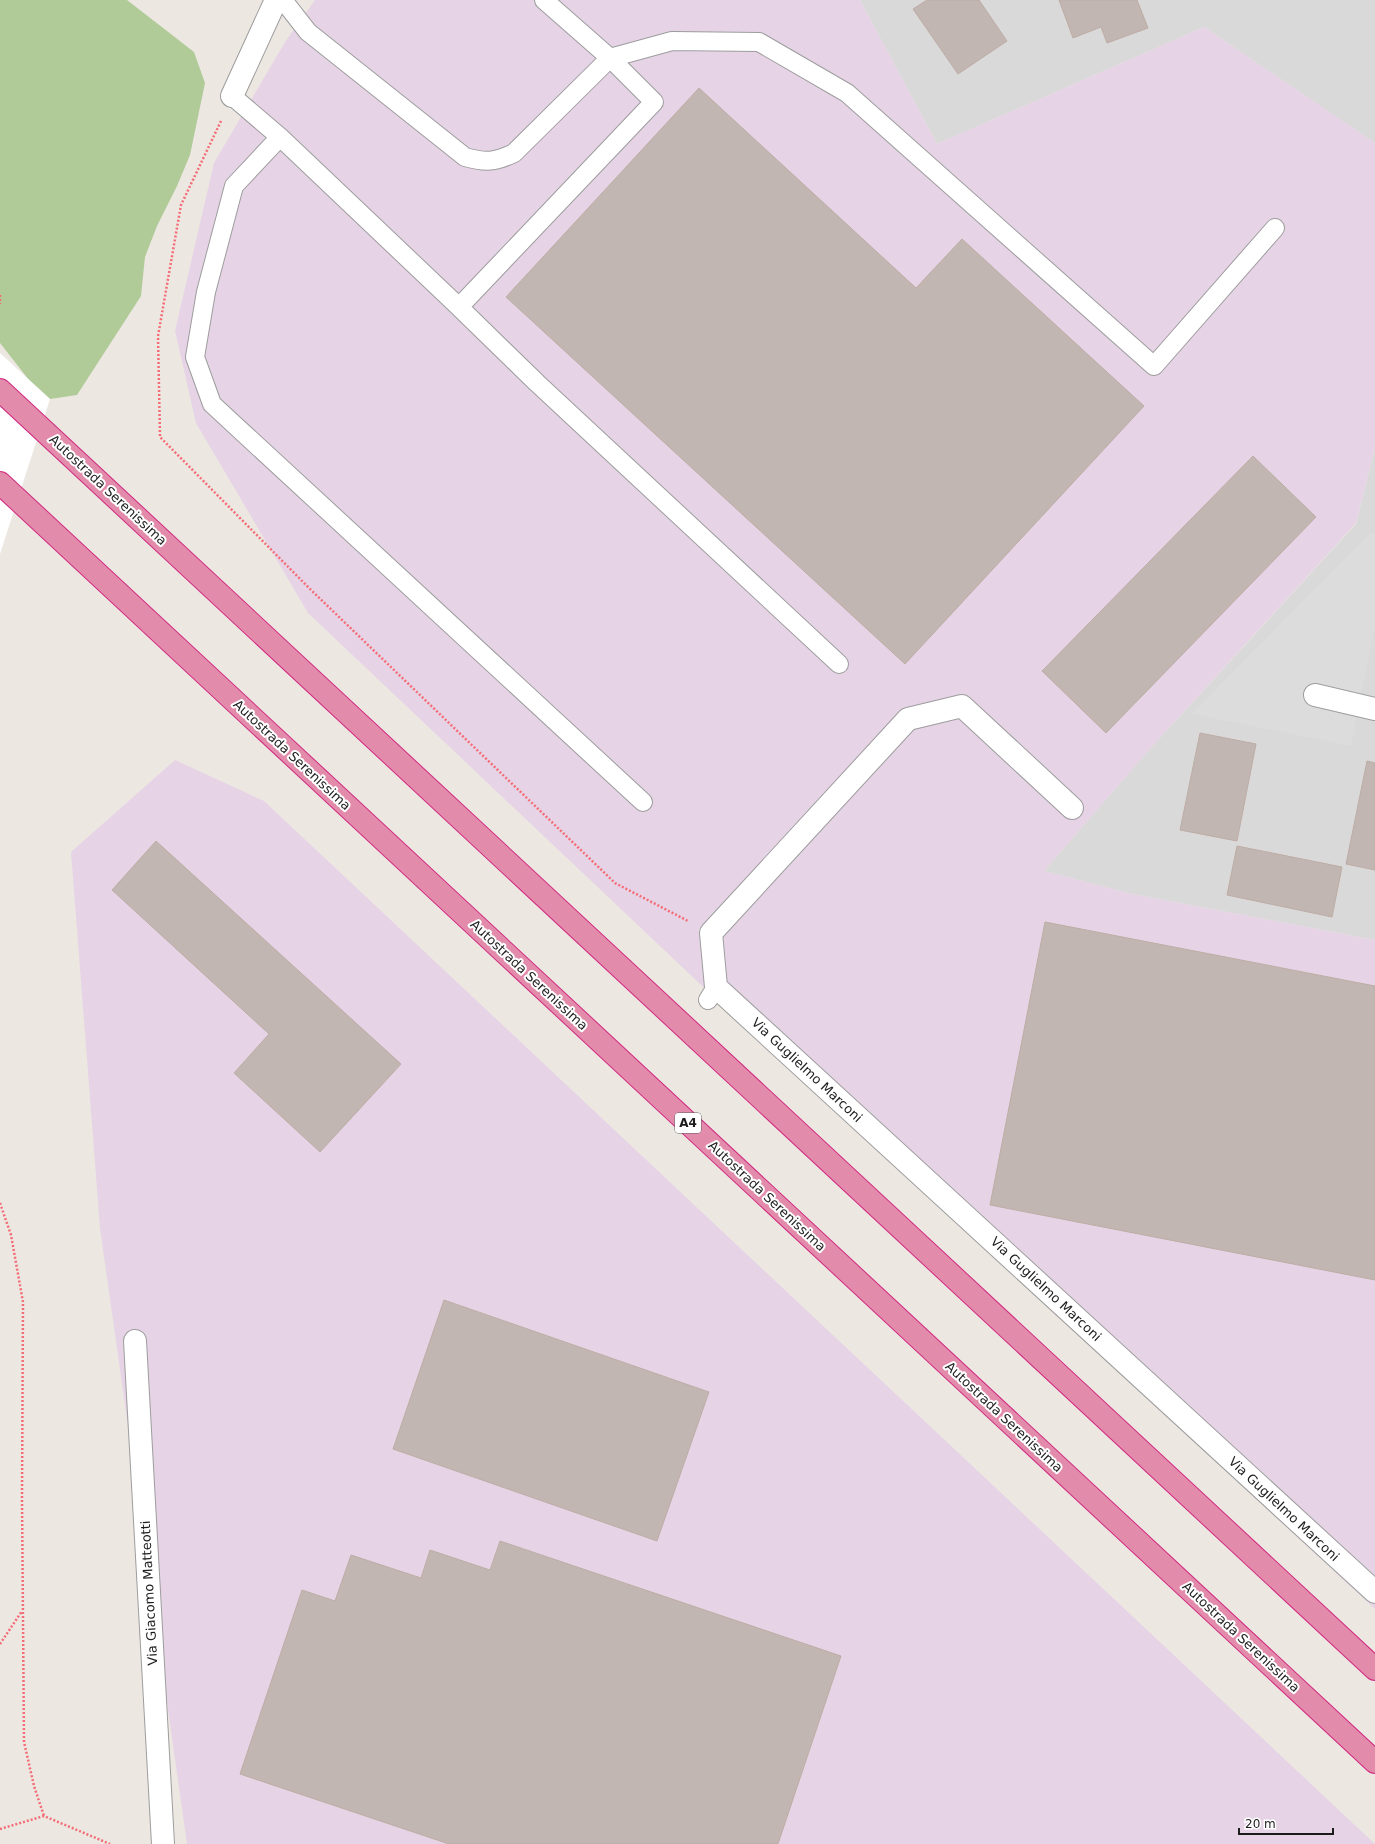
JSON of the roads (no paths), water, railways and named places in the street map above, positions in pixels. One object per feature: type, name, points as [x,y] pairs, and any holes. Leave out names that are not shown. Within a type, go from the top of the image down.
[{"type":"highway","name":"Autostrada Serenissima","points":[[6,395],[1375,1669]]},
{"type":"highway","name":"Autostrada Serenissima","points":[[0,483],[1375,1762]]},
{"type":"street","points":[[232,96],[276,0]]},
{"type":"street","points":[[1315,695],[1375,709]]},
{"type":"street","name":"Via Guglielmo Marconi","points":[[1072,808],[962,706],[908,719],[712,933],[712,993],[1375,1592]]},
{"type":"street","name":"Via Giacomo Matteotti","points":[[135,1341],[163,1844]]},
{"type":"lane","points":[[283,0],[308,32],[465,157],[482,162],[498,160],[514,153],[610,58],[672,41],[759,42],[847,93],[1154,366],[1275,228]]},
{"type":"lane","points":[[459,307],[654,102],[610,58],[544,0]]},
{"type":"lane","points":[[232,96],[280,137],[537,383],[839,664]]},
{"type":"lane","points":[[280,137],[234,186],[206,292],[196,357],[212,404],[643,802]]}]
